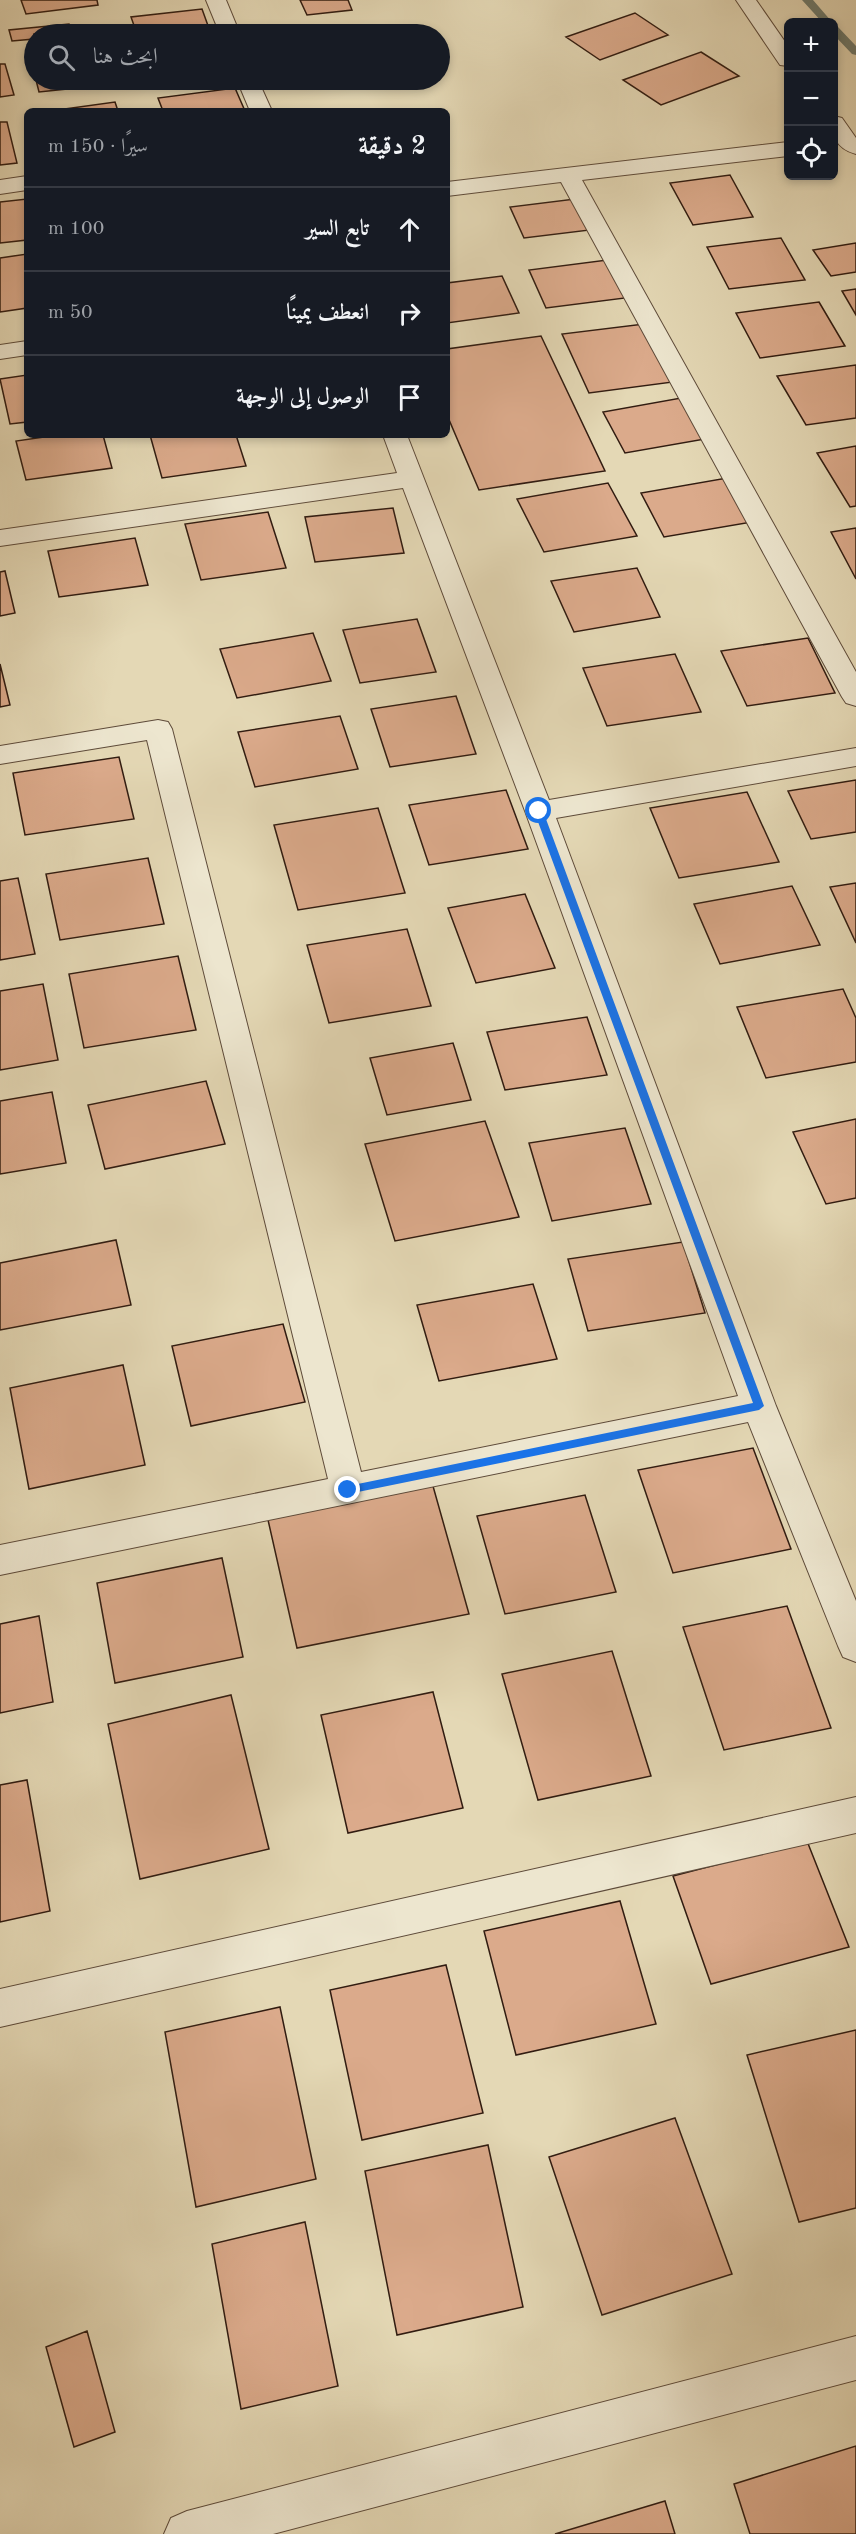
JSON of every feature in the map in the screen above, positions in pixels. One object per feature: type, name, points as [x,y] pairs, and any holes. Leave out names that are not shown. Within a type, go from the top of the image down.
[{"type":"street","points":[[216,0],[226,24]]},
{"type":"street","points":[[746,0],[784,53]]},
{"type":"street","points":[[252,90],[260,108]]},
{"type":"street","points":[[836,126],[848,147]]},
{"type":"street","points":[[450,189],[784,149]]},
{"type":"street","points":[[568,175],[856,697]]},
{"type":"street","points":[[0,187],[24,183]]},
{"type":"street","points":[[0,352],[24,348]]},
{"type":"street","points":[[395,438],[539,811],[759,1406],[856,1646]]},
{"type":"street","points":[[0,538],[411,479]]},
{"type":"street","points":[[0,754],[158,729],[348,1490]]},
{"type":"street","points":[[539,811],[856,757]]},
{"type":"street","points":[[0,1560],[759,1406]]},
{"type":"street","points":[[0,2008],[856,1815]]},
{"type":"street","points":[[187,2534],[856,2358]]},
{"type":"building","points":[[21,0],[97,0],[98,5],[26,14]]},
{"type":"building","points":[[300,0],[348,0],[352,10],[307,15]]},
{"type":"building","points":[[202,9],[207,24],[133,24],[131,17]]},
{"type":"building","points":[[635,13],[668,35],[600,60],[566,37]]},
{"type":"building","points":[[24,28],[24,40],[12,41],[9,30]]},
{"type":"building","points":[[701,52],[739,76],[661,105],[623,80]]},
{"type":"building","points":[[0,64],[5,64],[14,95],[0,97]]},
{"type":"building","points":[[236,90],[244,108],[162,108],[158,98]]},
{"type":"building","points":[[115,102],[117,108],[72,108]]},
{"type":"building","points":[[0,122],[7,122],[17,163],[0,165]]},
{"type":"building","points":[[730,175],[753,217],[693,225],[670,183]]},
{"type":"building","points":[[24,199],[24,240],[0,243],[0,202]]},
{"type":"building","points":[[575,199],[590,230],[524,238],[510,207]]},
{"type":"building","points":[[781,238],[805,280],[729,289],[707,247]]},
{"type":"building","points":[[856,243],[856,272],[831,276],[813,250]]},
{"type":"building","points":[[24,254],[24,308],[0,312],[0,258]]},
{"type":"building","points":[[615,259],[633,297],[546,308],[529,270]]},
{"type":"building","points":[[502,276],[519,313],[450,323],[450,283]]},
{"type":"building","points":[[856,289],[856,315],[842,291]]},
{"type":"building","points":[[819,302],[845,346],[760,358],[736,313]]},
{"type":"building","points":[[644,324],[673,382],[589,393],[562,334]]},
{"type":"building","points":[[541,336],[605,471],[479,490],[450,422],[450,349]]},
{"type":"building","points":[[856,365],[856,418],[806,425],[777,376]]},
{"type":"building","points":[[24,375],[24,422],[10,424],[0,379]]},
{"type":"building","points":[[681,398],[705,439],[625,453],[603,412]]},
{"type":"building","points":[[37,438],[104,438],[112,468],[26,480],[16,441]]},
{"type":"building","points":[[151,438],[237,438],[246,466],[162,478]]},
{"type":"building","points":[[856,446],[856,506],[850,507],[817,453]]},
{"type":"building","points":[[727,478],[752,522],[664,537],[641,493]]},
{"type":"building","points":[[608,483],[637,536],[544,552],[517,499]]},
{"type":"building","points":[[393,508],[404,553],[315,562],[305,517]]},
{"type":"building","points":[[268,512],[286,568],[201,580],[185,524]]},
{"type":"building","points":[[856,528],[856,579],[831,532]]},
{"type":"building","points":[[135,538],[148,585],[59,597],[48,551]]},
{"type":"building","points":[[637,568],[660,617],[574,632],[551,581]]},
{"type":"building","points":[[5,571],[15,613],[0,616],[0,572]]},
{"type":"building","points":[[417,619],[436,672],[360,683],[343,630]]},
{"type":"building","points":[[313,633],[331,681],[237,698],[220,649]]},
{"type":"building","points":[[808,638],[835,693],[747,706],[721,651]]},
{"type":"building","points":[[675,654],[701,712],[607,726],[583,668]]},
{"type":"building","points":[[0,664],[10,705],[0,707]]},
{"type":"building","points":[[456,696],[476,754],[390,767],[371,709]]},
{"type":"building","points":[[340,716],[358,769],[255,787],[238,732]]},
{"type":"building","points":[[119,757],[134,819],[25,835],[13,773]]},
{"type":"building","points":[[856,780],[856,832],[811,839],[788,791]]},
{"type":"building","points":[[506,790],[528,849],[429,865],[409,805]]},
{"type":"building","points":[[747,792],[779,862],[679,878],[650,808]]},
{"type":"building","points":[[378,808],[405,893],[298,910],[274,825]]},
{"type":"building","points":[[148,858],[164,924],[60,940],[46,874]]},
{"type":"building","points":[[18,878],[35,954],[0,960],[0,881]]},
{"type":"building","points":[[856,883],[856,943],[830,887]]},
{"type":"building","points":[[792,886],[820,945],[720,964],[694,904]]},
{"type":"building","points":[[525,894],[555,968],[476,983],[448,908]]},
{"type":"building","points":[[407,929],[431,1006],[329,1023],[307,945]]},
{"type":"building","points":[[178,956],[196,1030],[84,1048],[69,974]]},
{"type":"building","points":[[43,984],[58,1060],[0,1070],[0,991]]},
{"type":"building","points":[[843,989],[856,1018],[856,1062],[766,1078],[737,1007]]},
{"type":"building","points":[[587,1017],[607,1075],[505,1090],[487,1032]]},
{"type":"building","points":[[453,1043],[471,1100],[387,1115],[370,1058]]},
{"type":"building","points":[[206,1081],[225,1144],[105,1169],[88,1105]]},
{"type":"building","points":[[52,1092],[66,1163],[0,1174],[0,1101]]},
{"type":"building","points":[[856,1119],[856,1198],[826,1204],[793,1132]]},
{"type":"building","points":[[485,1121],[519,1217],[395,1241],[365,1144]]},
{"type":"building","points":[[625,1128],[651,1204],[552,1221],[529,1143]]},
{"type":"building","points":[[116,1240],[131,1305],[0,1330],[0,1263]]},
{"type":"building","points":[[683,1242],[705,1313],[588,1331],[568,1259]]},
{"type":"building","points":[[533,1284],[557,1359],[439,1381],[417,1305]]},
{"type":"building","points":[[283,1324],[305,1402],[191,1426],[172,1346]]},
{"type":"building","points":[[123,1365],[145,1465],[29,1489],[10,1388]]},
{"type":"building","points":[[753,1448],[791,1549],[673,1573],[638,1470]]},
{"type":"building","points":[[431,1479],[469,1614],[297,1648],[266,1511]]},
{"type":"building","points":[[585,1495],[616,1592],[505,1614],[477,1516]]},
{"type":"building","points":[[222,1558],[243,1657],[115,1683],[97,1583]]},
{"type":"building","points":[[787,1606],[831,1728],[724,1750],[683,1627]]},
{"type":"building","points":[[39,1616],[53,1702],[0,1713],[0,1624]]},
{"type":"building","points":[[612,1651],[651,1776],[538,1800],[502,1674]]},
{"type":"building","points":[[433,1692],[463,1808],[348,1833],[321,1715]]},
{"type":"building","points":[[231,1695],[269,1849],[140,1879],[108,1724]]},
{"type":"building","points":[[27,1780],[50,1911],[0,1922],[0,1785]]},
{"type":"building","points":[[807,1841],[849,1947],[711,1984],[673,1876]]},
{"type":"building","points":[[620,1901],[656,2024],[516,2055],[484,1931]]},
{"type":"building","points":[[446,1965],[483,2113],[362,2140],[330,1990]]},
{"type":"building","points":[[280,2007],[316,2179],[196,2207],[165,2032]]},
{"type":"building","points":[[856,2030],[856,2208],[799,2222],[747,2055]]},
{"type":"building","points":[[675,2118],[732,2274],[602,2315],[549,2157]]},
{"type":"building","points":[[488,2145],[523,2307],[397,2335],[365,2171]]},
{"type":"building","points":[[305,2222],[338,2386],[241,2409],[212,2244]]},
{"type":"building","points":[[87,2331],[115,2432],[74,2447],[46,2347]]},
{"type":"building","points":[[856,2446],[856,2534],[750,2534],[734,2484]]},
{"type":"building","points":[[665,2501],[675,2534],[555,2534]]},
{"type":"waterway","points":[[807,0],[823,18]]},
{"type":"waterway","points":[[838,33],[856,52]]},
{"type":"route","points":[[348,1490],[759,1406],[539,811]]}]
